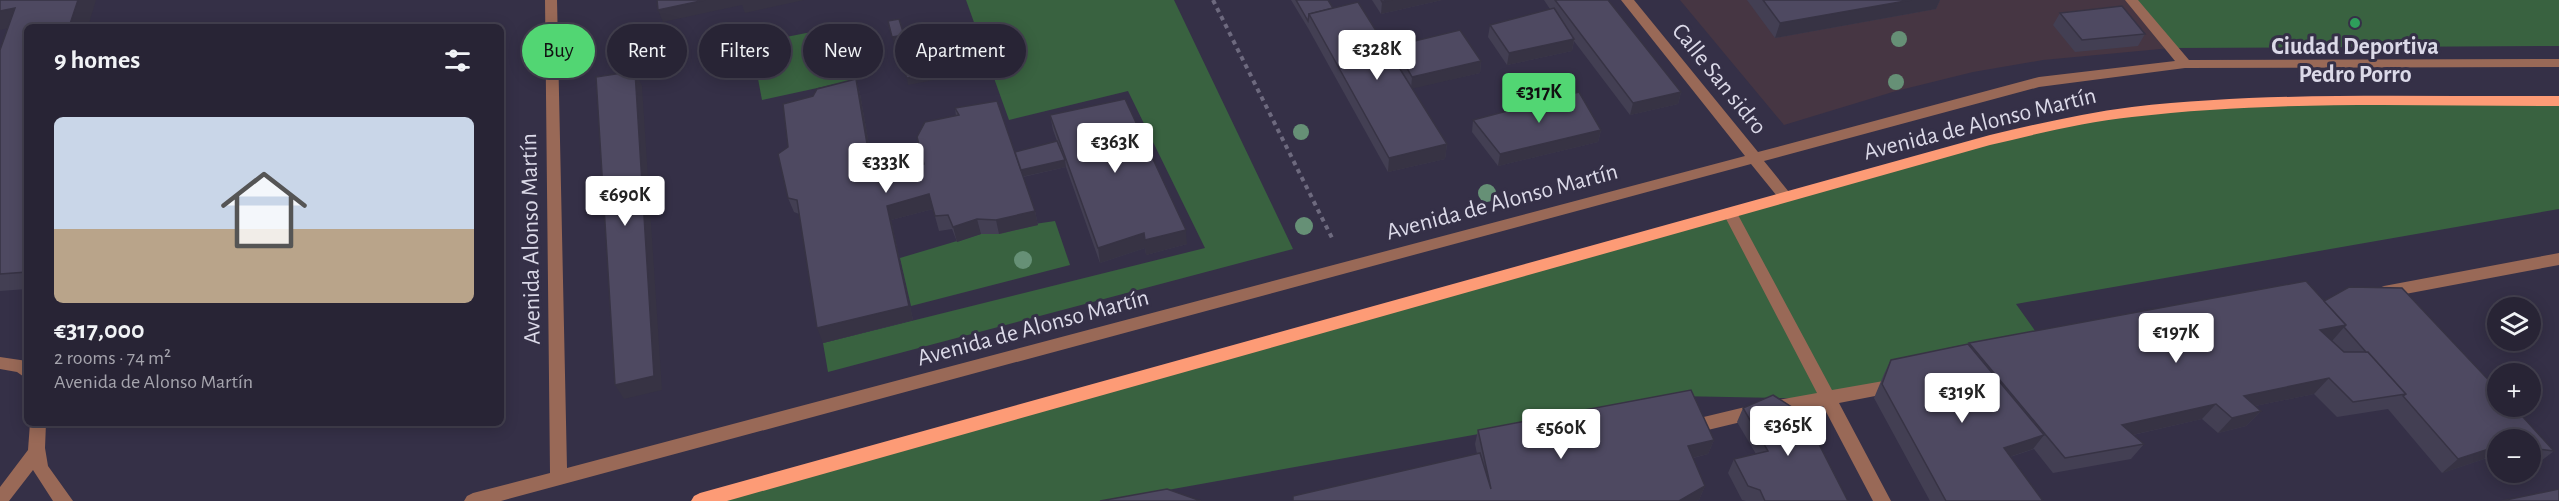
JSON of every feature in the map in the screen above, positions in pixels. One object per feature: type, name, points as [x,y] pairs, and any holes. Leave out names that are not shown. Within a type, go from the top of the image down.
[{"type":"main road","name":"Avenida de Alonso Martín","points":[[700,501],[1990,140],[2061,123],[2133,112],[2313,102],[2559,101]]},
{"type":"street","name":"Avenida Alonso Martín","points":[[551,0],[559,478]]},
{"type":"street","name":"Calle San sidro","points":[[1627,0],[1786,197]]},
{"type":"street","points":[[2131,0],[2185,64]]},
{"type":"street","name":"Avenida de Alonso Martín","points":[[473,501],[2039,82],[2185,64],[2559,63]]},
{"type":"street","points":[[1730,213],[1882,501]]},
{"type":"street","points":[[2371,295],[2559,259]]},
{"type":"street","points":[[0,363],[21,366],[24,369]]},
{"type":"street","points":[[1670,431],[1766,408],[1912,383]]},
{"type":"street","points":[[38,426],[35,454],[44,479],[64,501]]},
{"type":"street","points":[[0,500],[35,454]]},
{"type":"path","points":[[1213,0],[1347,267]]},
{"type":"shaded area","points":[[1680,0],[2131,0],[2171,48],[2043,60],[1973,72],[1896,91],[1784,125]]},
{"type":"green space","points":[[966,0],[1174,0],[1293,249],[828,372],[823,343],[1205,248],[1128,91],[1009,120],[994,78],[1026,78],[1026,24],[975,24]]},
{"type":"green space","name":"Ciudad Deportiva Pedro Porro","points":[[2131,0],[2559,0],[2559,46],[2171,48]]},
{"type":"green space","points":[[803,34],[803,78],[863,78],[762,100],[758,78],[791,78],[791,36]]},
{"type":"green space","points":[[2559,101],[2559,209],[2016,304],[2053,356],[1829,399],[1676,396],[1628,407],[1173,489],[1124,501],[700,501],[2061,123],[2219,106]]},
{"type":"green space","points":[[1055,221],[1070,265],[911,306],[900,258],[994,230]]},
{"type":"building","points":[[0,0],[78,0],[70,24],[24,24],[24,272],[0,274],[0,50],[15,8],[0,11]]},
{"type":"building","points":[[657,0],[705,0],[658,10]]},
{"type":"building","points":[[1296,0],[1328,0],[1333,8],[1309,14],[1308,21]]},
{"type":"building","points":[[1555,0],[1608,0],[1681,92],[1633,103]]},
{"type":"building","points":[[1763,0],[1911,0],[1780,23]]},
{"type":"building","points":[[1358,2],[1447,144],[1389,158],[1309,14]]},
{"type":"building","points":[[2122,6],[2145,34],[2082,40],[2060,13]]},
{"type":"building","points":[[1554,8],[1574,39],[1509,53],[1490,25]]},
{"type":"building","points":[[899,19],[901,24],[895,24],[895,36],[892,37],[888,21]]},
{"type":"building","points":[[1460,30],[1481,61],[1412,77],[1394,46]]},
{"type":"building","points":[[607,75],[607,78],[635,78],[654,376],[615,385],[596,77]]},
{"type":"building","points":[[856,79],[873,179],[924,164],[917,137],[925,122],[959,115],[955,108],[997,101],[1035,211],[996,220],[977,219],[953,227],[948,215],[935,216],[929,194],[887,206],[909,306],[817,328],[797,200],[788,198],[778,154],[788,147],[783,104],[813,96],[817,89]]},
{"type":"building","points":[[1579,92],[1601,130],[1500,154],[1473,120]]},
{"type":"building","points":[[1125,99],[1186,230],[1145,240],[1144,233],[1098,248],[1050,115]]},
{"type":"building","points":[[1057,141],[1065,160],[1021,170],[1015,152]]},
{"type":"building","points":[[2306,281],[2346,325],[2320,330],[2344,352],[2368,352],[2406,394],[2353,402],[2329,378],[2244,396],[2261,411],[2232,418],[2216,404],[2122,425],[2144,444],[2065,458],[1969,343]]},
{"type":"building","points":[[2349,287],[2402,288],[2487,378],[2487,417],[2523,417],[2534,429],[2487,429],[2487,450],[2458,459],[2403,396],[2406,394],[2366,352],[2324,301]]},
{"type":"building","points":[[1968,344],[2044,435],[2004,448],[2043,501],[1946,501],[1882,384],[1891,360]]},
{"type":"building","points":[[1691,390],[1714,440],[1688,446],[1705,486],[1679,501],[1293,501],[1293,496],[1480,453],[1491,489],[1478,430]]},
{"type":"building","points":[[1773,395],[1804,415],[1848,501],[1765,501],[1760,490],[1748,486],[1734,459],[1768,451],[1743,408]]},
{"type":"building","points":[[2541,437],[2554,451],[2541,449]]},
{"type":"building","points":[[1167,489],[1201,501],[1100,501]]},
{"type":"building","points":[[2559,489],[2559,501],[2501,501]]},
{"type":"place","name":"Ciudad Deportiva Pedro Porro","points":[[2355,23]]}]
